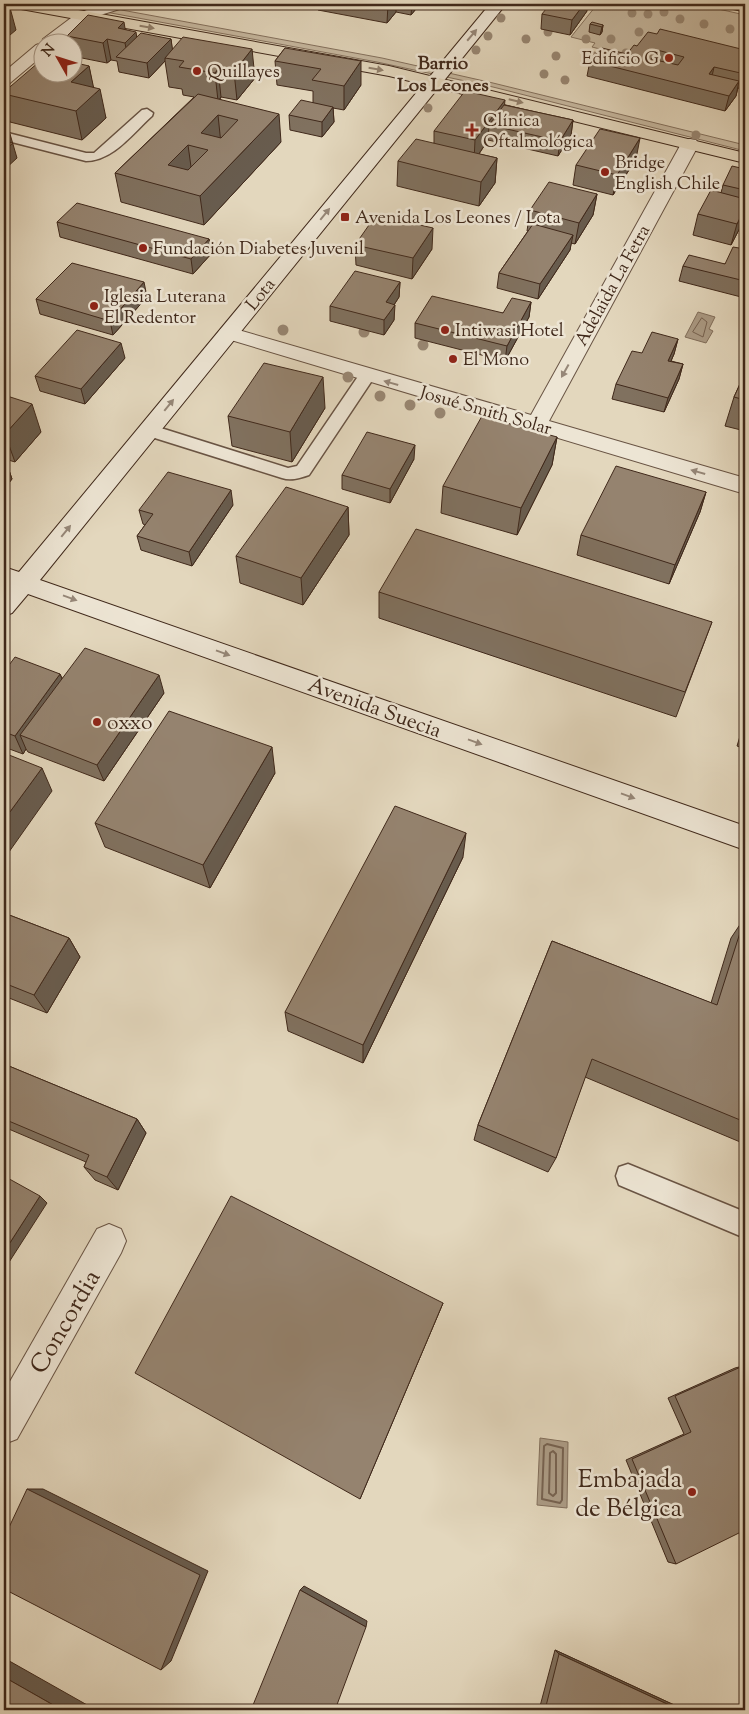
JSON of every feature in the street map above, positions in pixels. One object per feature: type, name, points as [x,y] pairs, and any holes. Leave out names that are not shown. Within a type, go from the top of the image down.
[{"type":"main road","points":[[21,4],[434,81],[745,158]]},
{"type":"main road","points":[[115,4],[137,8]]},
{"type":"main road","points":[[428,62],[455,68]]},
{"type":"street","points":[[61,32],[82,15],[115,4]]},
{"type":"street","name":"Lota","points":[[4,607],[14,579],[148,430],[434,81],[455,68],[498,4]]},
{"type":"street","points":[[4,80],[32,56]]},
{"type":"street","name":"Adelaida La Fetra","points":[[536,425],[690,144]]},
{"type":"street","name":"Josué Smith Solar","points":[[228,333],[367,376],[745,486]]},
{"type":"street","name":"Avenida Suecia","points":[[14,579],[745,838]]},
{"type":"street","name":"Concordia","points":[[4,1426],[109,1241]]},
{"type":"lane","points":[[4,136],[96,158],[147,113]]},
{"type":"lane","points":[[148,430],[288,474],[304,471],[367,376]]},
{"type":"lane","points":[[628,1176],[745,1225]]},
{"type":"shaded area","points":[[62,4],[89,4],[382,58],[493,83],[745,145],[745,151],[493,87],[377,62]]},
{"type":"shaded area","points":[[578,4],[696,4],[745,15],[745,64],[632,57],[592,47],[595,43],[571,37],[595,7]]},
{"type":"water","points":[[698,312],[715,317],[709,329],[713,331],[706,343],[685,337]]},
{"type":"water","points":[[540,1438],[568,1442],[567,1508],[537,1505]]},
{"type":"building","points":[[550,4],[584,4],[572,20],[542,14]]},
{"type":"building","points":[[88,15],[124,22],[118,28],[136,32],[125,43],[107,39],[103,43],[82,39],[82,32],[71,32]]},
{"type":"building","points":[[592,22],[603,25],[602,27],[590,24]]},
{"type":"building","points":[[660,29],[745,50],[745,74],[714,67],[709,74],[739,81],[729,96],[590,61],[602,48],[627,54],[634,45],[637,46],[648,32],[657,34]],"holes":[[[657,50],[684,57],[678,65],[651,59]]]},
{"type":"building","points":[[141,33],[171,39],[147,63],[116,57]]},
{"type":"building","points":[[183,37],[252,49],[234,72],[218,69],[215,73],[179,67],[184,61],[165,58]]},
{"type":"building","points":[[285,48],[361,61],[344,86],[312,80],[321,69],[275,61]]},
{"type":"building","points":[[82,64],[89,66],[82,72]]},
{"type":"building","points":[[32,68],[32,82],[71,82],[100,89],[76,111],[4,94]]},
{"type":"building","points":[[465,91],[505,100],[475,140],[434,131]]},
{"type":"building","points":[[198,94],[279,114],[200,196],[115,173]],"holes":[[[218,115],[238,120],[221,138],[201,133]],[[188,145],[208,150],[188,170],[168,165]]]},
{"type":"building","points":[[301,100],[333,107],[322,122],[289,115]]},
{"type":"building","points":[[504,105],[573,120],[560,141],[489,125]]},
{"type":"building","points":[[600,129],[640,138],[617,175],[576,165]]},
{"type":"building","points":[[4,132],[10,134],[4,140]]},
{"type":"building","points":[[416,139],[497,158],[481,182],[398,161]]},
{"type":"building","points":[[4,141],[13,143],[4,151]]},
{"type":"building","points":[[732,166],[745,169],[745,190],[723,185]]},
{"type":"building","points":[[549,182],[597,194],[579,223],[530,210]]},
{"type":"building","points":[[711,190],[745,199],[745,208],[737,224],[698,214]]},
{"type":"building","points":[[77,203],[209,239],[191,259],[57,222]]},
{"type":"building","points":[[376,215],[433,228],[413,258],[355,245]]},
{"type":"building","points":[[533,224],[573,235],[540,284],[499,273]]},
{"type":"building","points":[[733,247],[745,249],[745,281],[683,266],[689,255],[725,264]]},
{"type":"building","points":[[72,263],[144,282],[110,321],[36,299]]},
{"type":"building","points":[[355,271],[400,282],[386,302],[395,305],[384,320],[330,306]]},
{"type":"building","points":[[432,296],[503,313],[512,298],[531,302],[507,346],[415,323]]},
{"type":"building","points":[[77,330],[121,343],[81,389],[35,376]]},
{"type":"building","points":[[652,332],[678,339],[668,361],[683,364],[668,398],[616,384],[632,351],[642,353]]},
{"type":"building","points":[[264,363],[323,377],[290,432],[228,416]]},
{"type":"building","points":[[745,373],[745,400],[734,397]]},
{"type":"building","points":[[4,395],[32,404],[5,434],[4,433]]},
{"type":"building","points":[[482,416],[557,437],[521,508],[443,486]]},
{"type":"building","points":[[367,432],[415,445],[390,489],[342,475]]},
{"type":"building","points":[[616,466],[706,492],[675,565],[581,535]]},
{"type":"building","points":[[168,472],[231,490],[189,552],[137,536],[153,514],[139,510]]},
{"type":"building","points":[[286,487],[348,507],[301,578],[236,556]]},
{"type":"building","points":[[416,529],[712,622],[685,692],[379,592]]},
{"type":"building","name":"oxxo","points":[[85,648],[159,675],[97,765],[20,735]]},
{"type":"building","points":[[15,657],[60,674],[15,736],[4,732],[4,672]]},
{"type":"building","points":[[169,711],[272,747],[203,865],[95,823]]},
{"type":"building","points":[[4,753],[42,768],[4,820]]},
{"type":"building","points":[[395,806],[466,833],[363,1045],[285,1012]]},
{"type":"building","points":[[4,913],[69,938],[34,995],[4,983]]},
{"type":"building","points":[[745,917],[745,1122],[592,1059],[556,1158],[478,1125],[552,941],[717,1005]]},
{"type":"building","points":[[4,1064],[137,1119],[107,1177],[84,1167],[89,1155],[4,1119]]},
{"type":"building","points":[[4,1176],[40,1196],[4,1252]]},
{"type":"building","points":[[231,1196],[443,1303],[360,1499],[135,1373]]},
{"type":"building","name":"Embajada de Bélgica","points":[[743,1366],[745,1370],[745,1530],[676,1564],[632,1459],[691,1432],[675,1396]]},
{"type":"building","points":[[27,1489],[200,1575],[161,1670],[4,1589],[4,1538]]},
{"type":"building","points":[[300,1590],[366,1627],[335,1710],[251,1710]]},
{"type":"building","points":[[559,1654],[680,1710],[545,1710]]},
{"type":"building","points":[[4,1677],[62,1710],[4,1710]]},
{"type":"place","name":"Edificio G","points":[[669,58]]},
{"type":"place","name":"Quillayes","points":[[197,71]]},
{"type":"place","name":"Clínica Oftalmológica","points":[[472,130]]},
{"type":"place","name":"Bridge English Chile","points":[[605,172]]},
{"type":"place","name":"Avenida Los Leones / Lota","points":[[345,217]]},
{"type":"place","name":"Fundación Diabetes Juvenil","points":[[143,248]]},
{"type":"place","name":"Iglesia Luterana El Redentor","points":[[94,306]]},
{"type":"place","name":"Intiwasi Hotel","points":[[445,330]]},
{"type":"place","name":"El Mono","points":[[453,359]]},
{"type":"place","name":"oxxo","points":[[97,722]]},
{"type":"place","name":"Embajada de Bélgica","points":[[692,1492]]},
{"type":"district","name":"Barrio Los Leones","points":[[443,73]]}]
